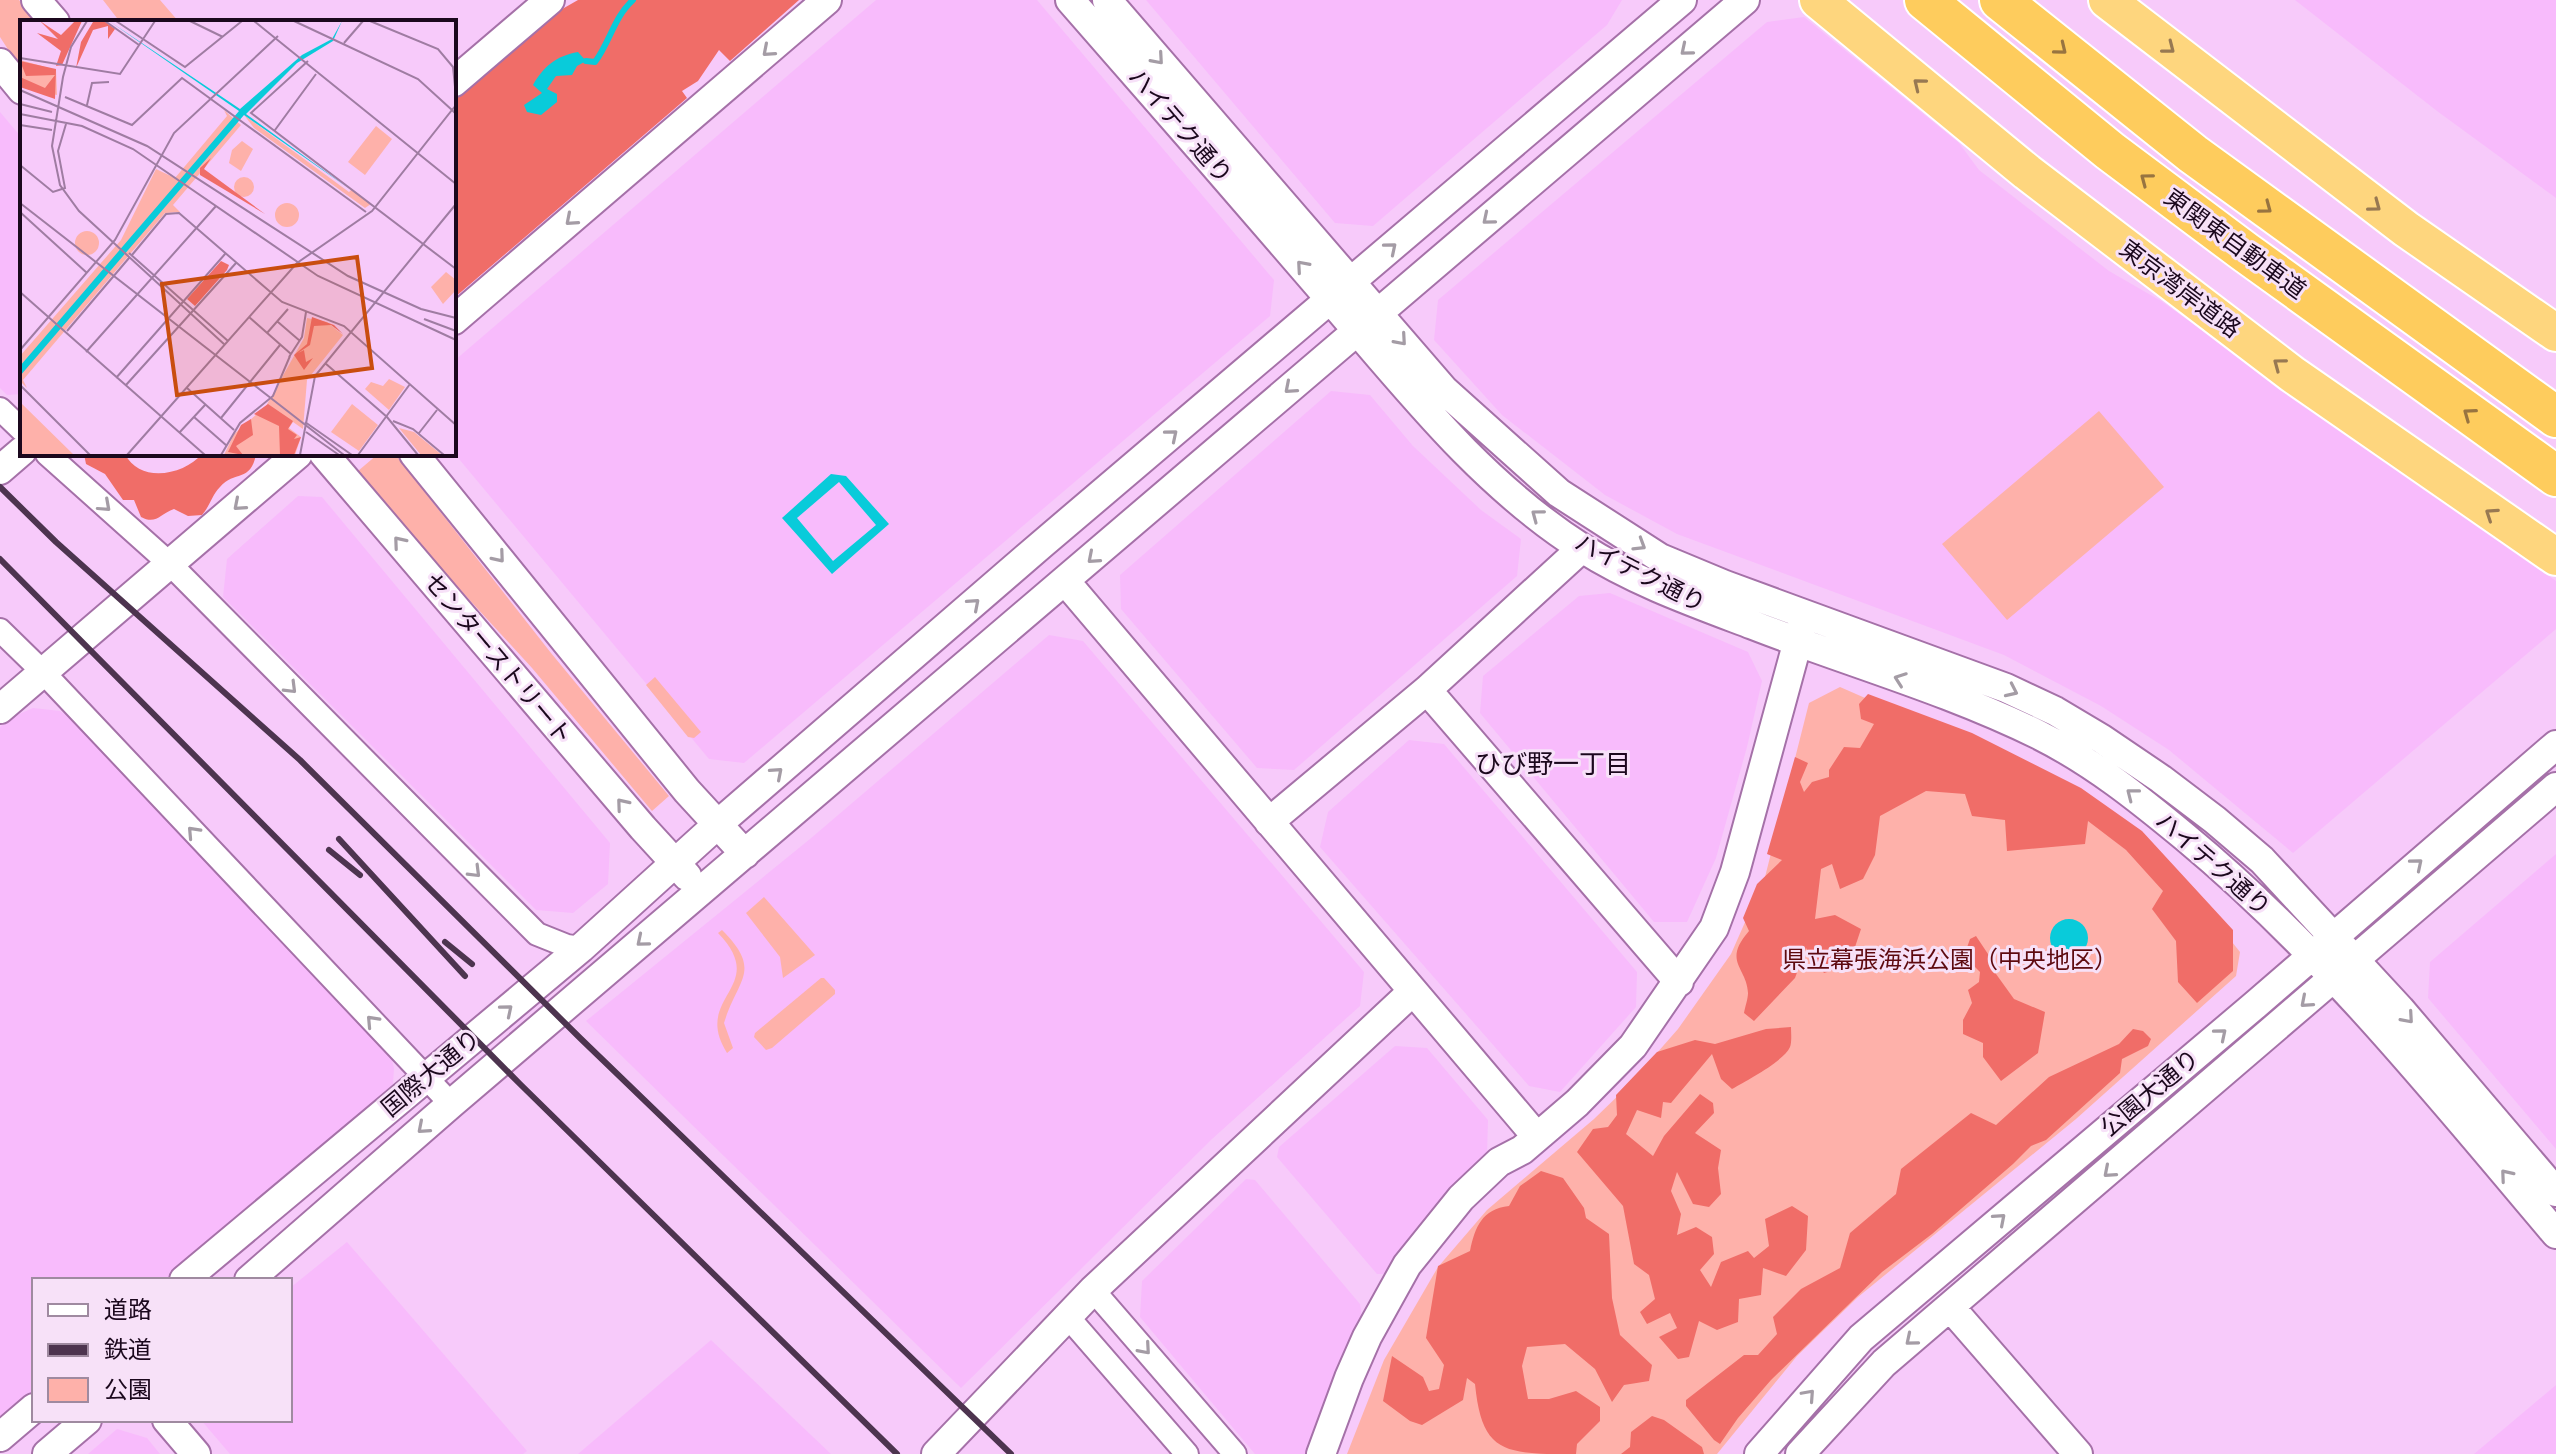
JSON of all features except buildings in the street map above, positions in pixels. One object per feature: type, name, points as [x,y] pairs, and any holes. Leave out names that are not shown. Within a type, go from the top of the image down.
[{"type":"highway","name":"東京湾岸道路","points":[[1818,0],[2027,172],[2292,374],[2556,557]]},
{"type":"highway","name":"東関東自動車道","points":[[1925,0],[2122,160],[2556,476]]},
{"type":"highway","name":"東関東自動車道","points":[[2000,0],[2205,163],[2556,417]]},
{"type":"highway","points":[[2107,0],[2394,220],[2556,333]]},
{"type":"street","points":[[36,0],[53,20]]},
{"type":"street","points":[[456,80],[550,0]]},
{"type":"street","points":[[456,318],[827,0]]},
{"type":"street","name":"ハイテク通り","points":[[1070,0],[1341,291],[1488,476],[1582,548],[1684,600],[1985,710],[2041,736],[2086,761],[2121,786],[2234,878],[2311,955],[2344,969]]},
{"type":"street","name":"ハイテク通り","points":[[1107,0],[1341,291]]},
{"type":"street","name":"国際大通り","points":[[186,1278],[581,948],[718,824],[1682,0]]},
{"type":"street","name":"国際大通り","points":[[251,1278],[1745,0]]},
{"type":"street","points":[[0,63],[20,88]]},
{"type":"street","name":"ハイテク通り","points":[[1367,321],[1559,493],[1660,558],[1725,585],[2006,688],[2055,711],[2102,739],[2215,820],[2262,860],[2332,936],[2344,969]]},
{"type":"street","points":[[0,409],[20,428]]},
{"type":"street","points":[[0,470],[20,453]]},
{"type":"street","points":[[49,456],[170,564],[537,934],[581,948]]},
{"type":"street","points":[[0,709],[296,456]]},
{"type":"street","name":"センターストリート","points":[[326,456],[701,891]]},
{"type":"street","points":[[416,456],[687,791],[745,854]]},
{"type":"street","points":[[1269,822],[1427,690],[1582,548]]},
{"type":"street","points":[[1066,582],[1412,992],[1530,1144]]},
{"type":"street","points":[[1321,1454],[1349,1378],[1387,1297],[1407,1265],[1461,1198],[1499,1162],[1530,1144],[1577,1103],[1633,1046],[1714,928],[1735,872],[1806,614]]},
{"type":"street","points":[[0,630],[451,1104]]},
{"type":"street","points":[[1427,690],[1679,982]]},
{"type":"street","name":"公園大通り","points":[[1759,1454],[1861,1338],[2556,745]]},
{"type":"street","name":"公園大通り","points":[[1800,1454],[1884,1363],[2556,787]]},
{"type":"street","points":[[2344,969],[2400,1009],[2556,1192]]},
{"type":"street","points":[[2344,969],[2379,1026],[2556,1234]]},
{"type":"street","points":[[936,1454],[1093,1290],[1412,992]]},
{"type":"street","points":[[1338,1454],[1374,1356],[1399,1304],[1443,1241],[1473,1206],[1509,1173],[1530,1144]]},
{"type":"street","points":[[1093,1290],[1235,1454]]},
{"type":"street","points":[[1951,1308],[2078,1454]]},
{"type":"street","points":[[1068,1317],[1187,1454]]},
{"type":"street","points":[[0,1437],[32,1410]]},
{"type":"street","points":[[47,1454],[85,1422]]},
{"type":"street","points":[[169,1422],[196,1454]]},
{"type":"shaded area","points":[[578,0],[799,0],[730,61],[719,50],[698,81],[682,91],[687,98],[456,296],[456,95],[543,20]]},
{"type":"shaded area","points":[[876,0],[1037,0],[1274,280],[1270,316],[744,763],[709,759],[456,455],[456,359]]},
{"type":"shaded area","points":[[1146,0],[1622,0],[1607,25],[1373,226],[1335,223]]},
{"type":"shaded area","points":[[2295,0],[2556,0],[2556,198],[2437,111]]},
{"type":"shaded area","points":[[1804,17],[1959,143],[1979,170],[2109,271],[2161,301],[2556,581],[2556,629],[2293,853],[2169,750],[2101,706],[2004,655],[1677,534],[1605,495],[1502,415],[1434,340],[1438,300],[1767,22]]},
{"type":"shaded area","points":[[578,52],[586,61],[577,66],[572,75],[556,76],[547,89],[557,94],[557,102],[541,115],[527,112],[524,105],[542,93],[533,85],[542,72],[557,59]]},
{"type":"shaded area","points":[[0,112],[20,136],[20,394],[7,395],[0,388]]},
{"type":"shaded area","points":[[1331,391],[1370,395],[1413,446],[1481,510],[1521,539],[1517,576],[1294,770],[1257,768],[1121,609],[1120,575]]},
{"type":"shaded area","points":[[84,456],[127,456],[141,470],[162,473],[184,467],[200,456],[256,456],[246,473],[220,487],[202,515],[188,516],[174,509],[151,520],[141,517],[134,500],[123,500],[105,474],[86,464]]},
{"type":"shaded area","points":[[831,474],[846,476],[889,524],[832,574],[782,518]],"holes":[[[839,482],[876,525],[833,561],[797,518]]]},
{"type":"shaded area","points":[[298,496],[322,497],[610,843],[608,884],[573,913],[536,910],[223,597],[227,559]]},
{"type":"shaded area","points":[[1610,593],[1748,652],[1762,681],[1716,858],[1687,922],[1654,922],[1480,713],[1483,676],[1579,596]]},
{"type":"shaded area","points":[[1049,635],[1083,641],[1364,972],[1360,1006],[1212,1139],[961,1388],[586,1021],[810,839]]},
{"type":"shaded area","points":[[1868,694],[1972,733],[2081,788],[2142,831],[2233,930],[2233,971],[2197,1003],[2178,982],[2176,941],[2152,909],[2163,891],[2126,850],[2088,821],[2085,844],[2007,851],[2005,820],[1972,816],[1965,794],[1926,791],[1880,816],[1875,855],[1863,879],[1840,889],[1832,864],[1821,869],[1815,919],[1835,915],[1861,929],[1849,965],[1824,973],[1806,948],[1795,978],[1754,1021],[1744,1013],[1747,984],[1738,964],[1737,950],[1749,931],[1743,918],[1757,884],[1782,860],[1767,854],[1795,757],[1808,763],[1800,782],[1804,792],[1812,782],[1829,777],[1829,770],[1844,747],[1860,748],[1874,724],[1861,719],[1859,704]]},
{"type":"shaded area","points":[[33,708],[60,711],[69,717],[388,1046],[394,1068],[393,1084],[383,1098],[171,1278],[32,1278],[32,1397],[0,1424],[0,727],[10,718]]},
{"type":"shaded area","points":[[1409,740],[1444,744],[1637,972],[1636,1007],[1560,1092],[1529,1086],[1320,847],[1328,812]]},
{"type":"shaded area","points":[[2556,854],[2556,1149],[2428,998],[2430,962]]},
{"type":"shaded area","points":[[2069,919],[2082,925],[2088,938],[2082,951],[2069,957],[2056,951],[2050,938],[2056,925]]},
{"type":"shaded area","points":[[1976,936],[1992,960],[1991,967],[2014,999],[2045,1012],[2038,1053],[2001,1081],[1983,1057],[1983,1043],[1963,1034],[1963,1020],[1972,1003],[1968,990],[1979,982],[1980,972],[1964,956],[1970,939]]},
{"type":"shaded area","points":[[1791,1027],[1790,1047],[1764,1070],[1732,1089],[1721,1079],[1712,1054],[1671,1103],[1663,1102],[1661,1118],[1637,1110],[1626,1134],[1653,1156],[1664,1136],[1700,1094],[1713,1103],[1714,1113],[1695,1133],[1721,1150],[1718,1168],[1721,1194],[1709,1207],[1693,1204],[1677,1172],[1671,1191],[1681,1214],[1677,1235],[1696,1227],[1712,1237],[1714,1254],[1700,1270],[1711,1287],[1721,1262],[1748,1251],[1754,1258],[1769,1246],[1765,1219],[1792,1206],[1808,1216],[1806,1250],[1786,1276],[1763,1268],[1761,1295],[1739,1299],[1738,1322],[1717,1330],[1699,1321],[1689,1357],[1678,1359],[1659,1337],[1677,1328],[1670,1313],[1647,1324],[1640,1312],[1655,1299],[1649,1275],[1634,1264],[1623,1206],[1577,1152],[1593,1129],[1608,1127],[1617,1115],[1616,1095],[1657,1052],[1695,1040],[1715,1044],[1766,1029]]},
{"type":"shaded area","points":[[2133,1029],[2143,1031],[2151,1039],[2148,1046],[2122,1059],[2120,1073],[2046,1140],[2031,1146],[1932,1234],[1882,1272],[1771,1380],[1720,1444],[1714,1440],[1686,1406],[1686,1400],[1744,1355],[1758,1355],[1777,1334],[1773,1317],[1801,1289],[1840,1268],[1850,1233],[1896,1194],[1901,1169],[1971,1113],[1996,1125],[2049,1077],[2119,1044]]},
{"type":"shaded area","points":[[1395,1046],[1427,1048],[1488,1120],[1487,1154],[1435,1205],[1387,1274],[1377,1274],[1277,1157],[1279,1147]]},
{"type":"shaded area","points":[[1541,1171],[1563,1178],[1584,1208],[1586,1218],[1609,1234],[1612,1298],[1620,1335],[1652,1365],[1649,1381],[1624,1385],[1612,1402],[1595,1369],[1565,1344],[1527,1347],[1522,1366],[1528,1399],[1549,1399],[1576,1391],[1600,1407],[1600,1421],[1577,1444],[1576,1454],[1531,1453],[1501,1445],[1491,1437],[1484,1424],[1475,1384],[1467,1378],[1463,1400],[1422,1425],[1410,1421],[1383,1401],[1392,1356],[1423,1377],[1429,1391],[1439,1389],[1444,1365],[1426,1338],[1438,1266],[1470,1251],[1474,1234],[1486,1215],[1509,1206],[1520,1186]]},
{"type":"shaded area","points":[[1246,1179],[1255,1180],[1360,1304],[1362,1318],[1331,1384],[1306,1454],[1255,1454],[1140,1317],[1142,1281]]},
{"type":"shaded area","points":[[347,1242],[527,1451],[523,1454],[230,1454],[203,1422],[292,1422],[292,1286]]},
{"type":"shaded area","points":[[711,1340],[831,1454],[578,1454]]},
{"type":"shaded area","points":[[2556,1385],[2556,1454],[2474,1454]]},
{"type":"shaded area","points":[[1652,1416],[1664,1420],[1702,1447],[1704,1454],[1621,1454],[1630,1447],[1631,1432]]},
{"type":"shaded area","points":[[117,1429],[147,1438],[160,1454],[88,1454]]},
{"type":"green space","points":[[0,0],[19,0],[35,20],[20,20],[20,68],[0,37]]},
{"type":"green space","points":[[103,0],[160,0],[177,20],[118,20]]},
{"type":"green space","points":[[2099,411],[2164,487],[2007,620],[1942,544]]},
{"type":"green space","points":[[376,456],[397,456],[551,653],[669,796],[652,811],[532,668],[431,558],[358,471]]},
{"type":"green space","points":[[655,677],[701,732],[694,738],[688,737],[646,685]]},
{"type":"green space","name":"県立幕張海浜公園（中央地区）","points":[[1840,687],[2023,767],[2216,922],[2240,952],[2236,976],[2076,1119],[1858,1297],[1797,1356],[1717,1454],[1347,1454],[1384,1360],[1438,1267],[1487,1210],[1627,1087],[1678,1029],[1731,954],[1765,877],[1809,703]]},
{"type":"green space","points":[[764,897],[815,955],[783,978],[780,957],[746,913]]},
{"type":"green space","points":[[722,930],[742,956],[744,966],[744,975],[724,1023],[733,1048],[727,1053],[718,1034],[718,1018],[735,980],[737,967],[732,952],[718,933]]},
{"type":"green space","points":[[821,978],[835,990],[835,994],[766,1050],[754,1037],[755,1033]]},
{"type":"waterway","points":[[586,61],[595,62],[621,14],[633,0]]},
{"type":"railway","points":[[0,487],[56,542],[300,760],[580,1038],[1011,1454]]},
{"type":"railway","points":[[0,559],[520,1084],[897,1454]]},
{"type":"railway","points":[[339,839],[465,976]]},
{"type":"railway","points":[[329,850],[360,875]]},
{"type":"railway","points":[[445,942],[472,964]]},
{"type":"district","name":"ひび野一丁目","points":[[1553,764]]}]
